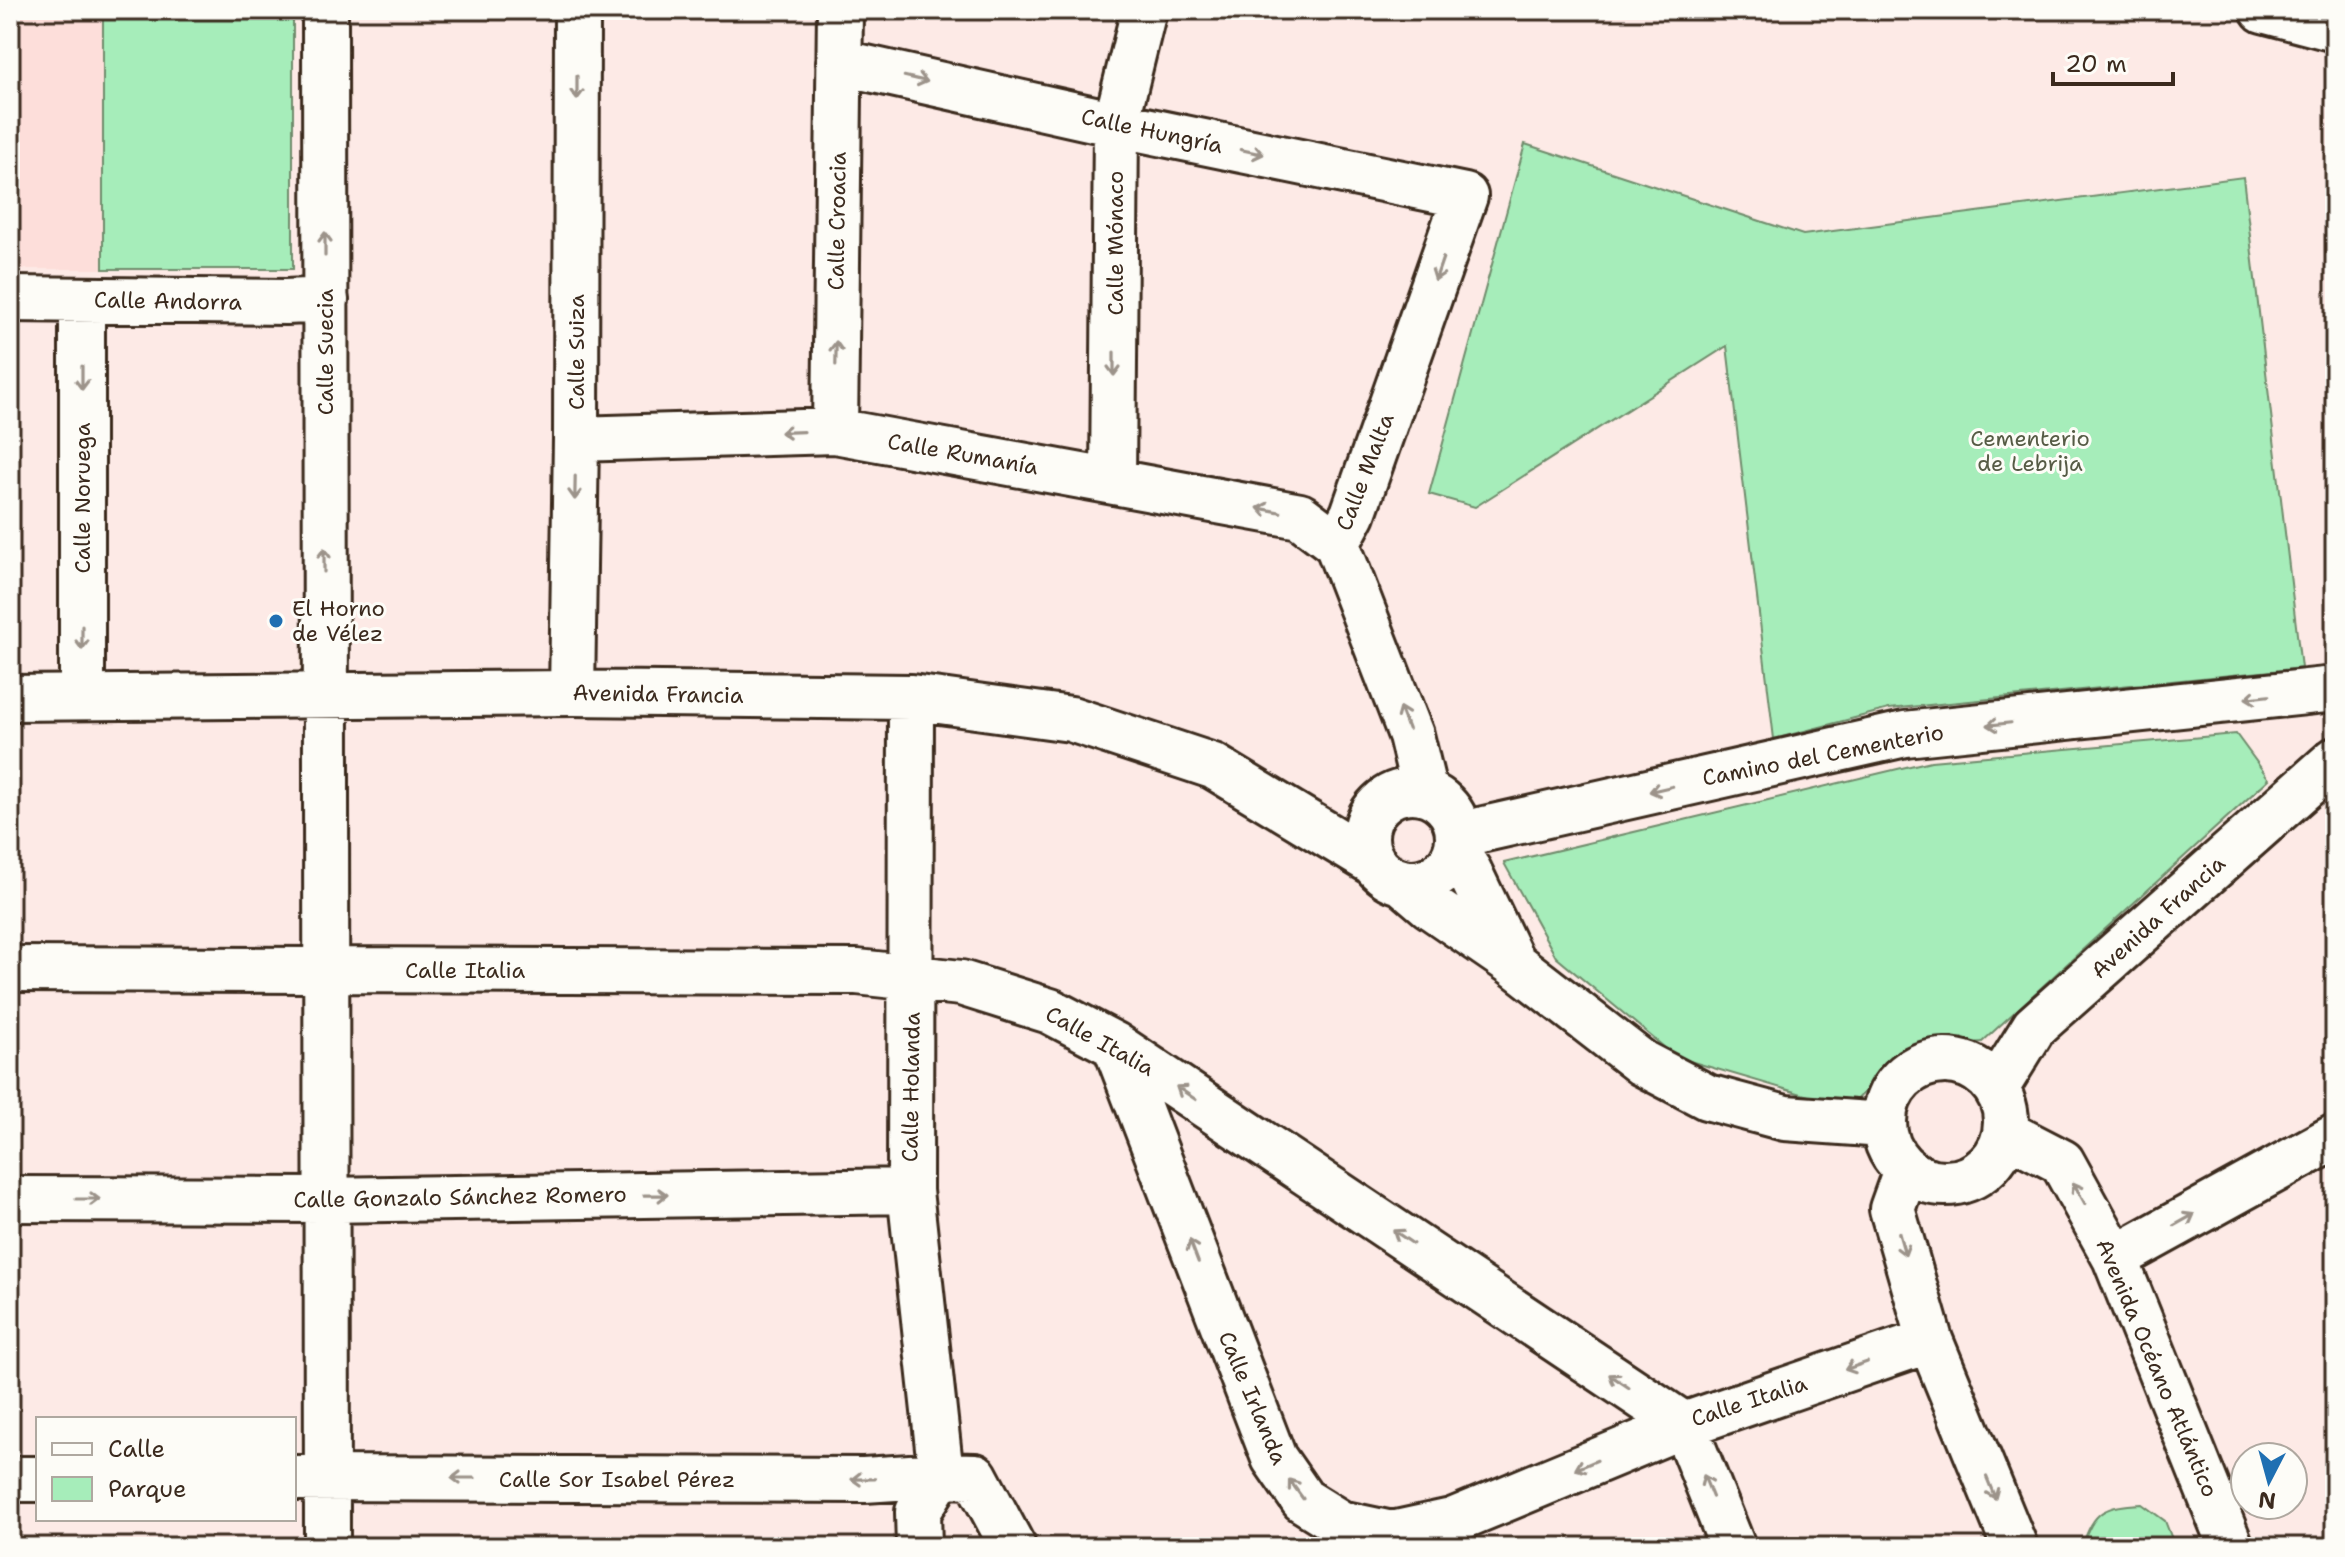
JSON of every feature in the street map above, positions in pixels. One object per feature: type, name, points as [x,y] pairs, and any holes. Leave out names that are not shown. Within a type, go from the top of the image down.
[{"type":"street","name":"Calle Suecia","points":[[325,10],[325,1200],[310,1478],[327,1547]]},
{"type":"street","name":"Calle Suiza","points":[[572,693],[577,10]]},
{"type":"street","name":"Calle Croacia","points":[[835,431],[840,10]]},
{"type":"street","name":"Calle Mónaco","points":[[1113,481],[1116,124],[1144,10]]},
{"type":"street","points":[[2263,10],[2335,29]]},
{"type":"street","name":"Calle Hungría","points":[[839,62],[1116,124],[1465,196]]},
{"type":"street","name":"Calle Malta","points":[[1425,793],[1411,735],[1337,544],[1353,514],[1465,196]]},
{"type":"street","name":"Calle Andorra","points":[[10,299],[326,300]]},
{"type":"street","name":"Calle Noruega","points":[[82,300],[82,697]]},
{"type":"street","name":"Calle Rumanía","points":[[576,439],[835,431],[1300,516],[1337,544]]},
{"type":"street","name":"Camino del Cementerio","points":[[1457,844],[1905,734],[2335,689]]},
{"type":"street","name":"Avenida Francia","points":[[10,698],[572,693],[911,697],[1071,719],[1213,766],[1285,807],[1388,873],[1513,963],[1642,1063],[1707,1097],[1785,1118],[1883,1125]]},
{"type":"street","name":"Calle Holanda","points":[[911,697],[910,1191],[941,1475]]},
{"type":"street","name":"Avenida Francia","points":[[1997,1087],[2034,1027],[2335,760]]},
{"type":"street","points":[[1410,791],[1425,793],[1449,809],[1457,844],[1450,863],[1429,880],[1388,873],[1366,838],[1368,824],[1382,802],[1395,794],[1410,791]]},
{"type":"street","name":"Avenida Francia","points":[[1285,807],[1327,808],[1382,802]]},
{"type":"street","name":"Avenida Francia","points":[[1457,844],[1513,963]]},
{"type":"street","name":"Calle Italia","points":[[10,969],[841,972],[961,983],[1050,1011],[1115,1045],[1684,1425],[1930,1340]]},
{"type":"street","name":"Calle Irlanda","points":[[1115,1045],[1274,1458],[1332,1535],[1457,1534],[1684,1425]]},
{"type":"street","points":[[1943,1060],[1962,1062],[1984,1073],[1997,1087],[2003,1098],[2008,1122],[2000,1152],[1987,1167],[1970,1178],[1952,1183],[1922,1179],[1898,1162],[1886,1141],[1884,1111],[1891,1091],[1908,1073],[1921,1065],[1943,1060]]},
{"type":"street","name":"Avenida Océano Atlántico","points":[[2006,1133],[2062,1162],[2115,1258],[2231,1547]]},
{"type":"street","points":[[2115,1258],[2335,1137]]},
{"type":"street","points":[[1906,1170],[1892,1209],[1930,1340],[2015,1547]]},
{"type":"street","name":"Calle Gonzalo Sánchez Romero","points":[[10,1199],[325,1200],[910,1191]]},
{"type":"street","points":[[1684,1425],[1733,1547]]},
{"type":"street","points":[[919,1547],[918,1512],[941,1475]]},
{"type":"street","name":"Calle Sor Isabel Pérez","points":[[310,1478],[864,1480],[975,1476],[1013,1547]]},
{"type":"street","points":[[10,1479],[36,1479]]},
{"type":"shaded area","points":[[10,10],[103,10],[103,269],[10,269]]},
{"type":"green space","points":[[103,10],[293,10],[293,269],[103,269]]},
{"type":"green space","name":"Cementerio de Lebrija","points":[[1525,144],[1803,235],[2243,177],[2301,668],[1889,709],[1774,739],[1727,346],[1475,507],[1429,494]]},
{"type":"green space","points":[[2236,734],[2269,779],[1982,1042],[1905,1050],[1849,1108],[1676,1057],[1556,957],[1504,863],[1931,761]]},
{"type":"green space","points":[[2142,1504],[2165,1521],[2175,1547],[2082,1547],[2091,1525],[2102,1512],[2118,1506]]},
{"type":"place","name":"El Horno de Vélez","points":[[276,621]]}]
